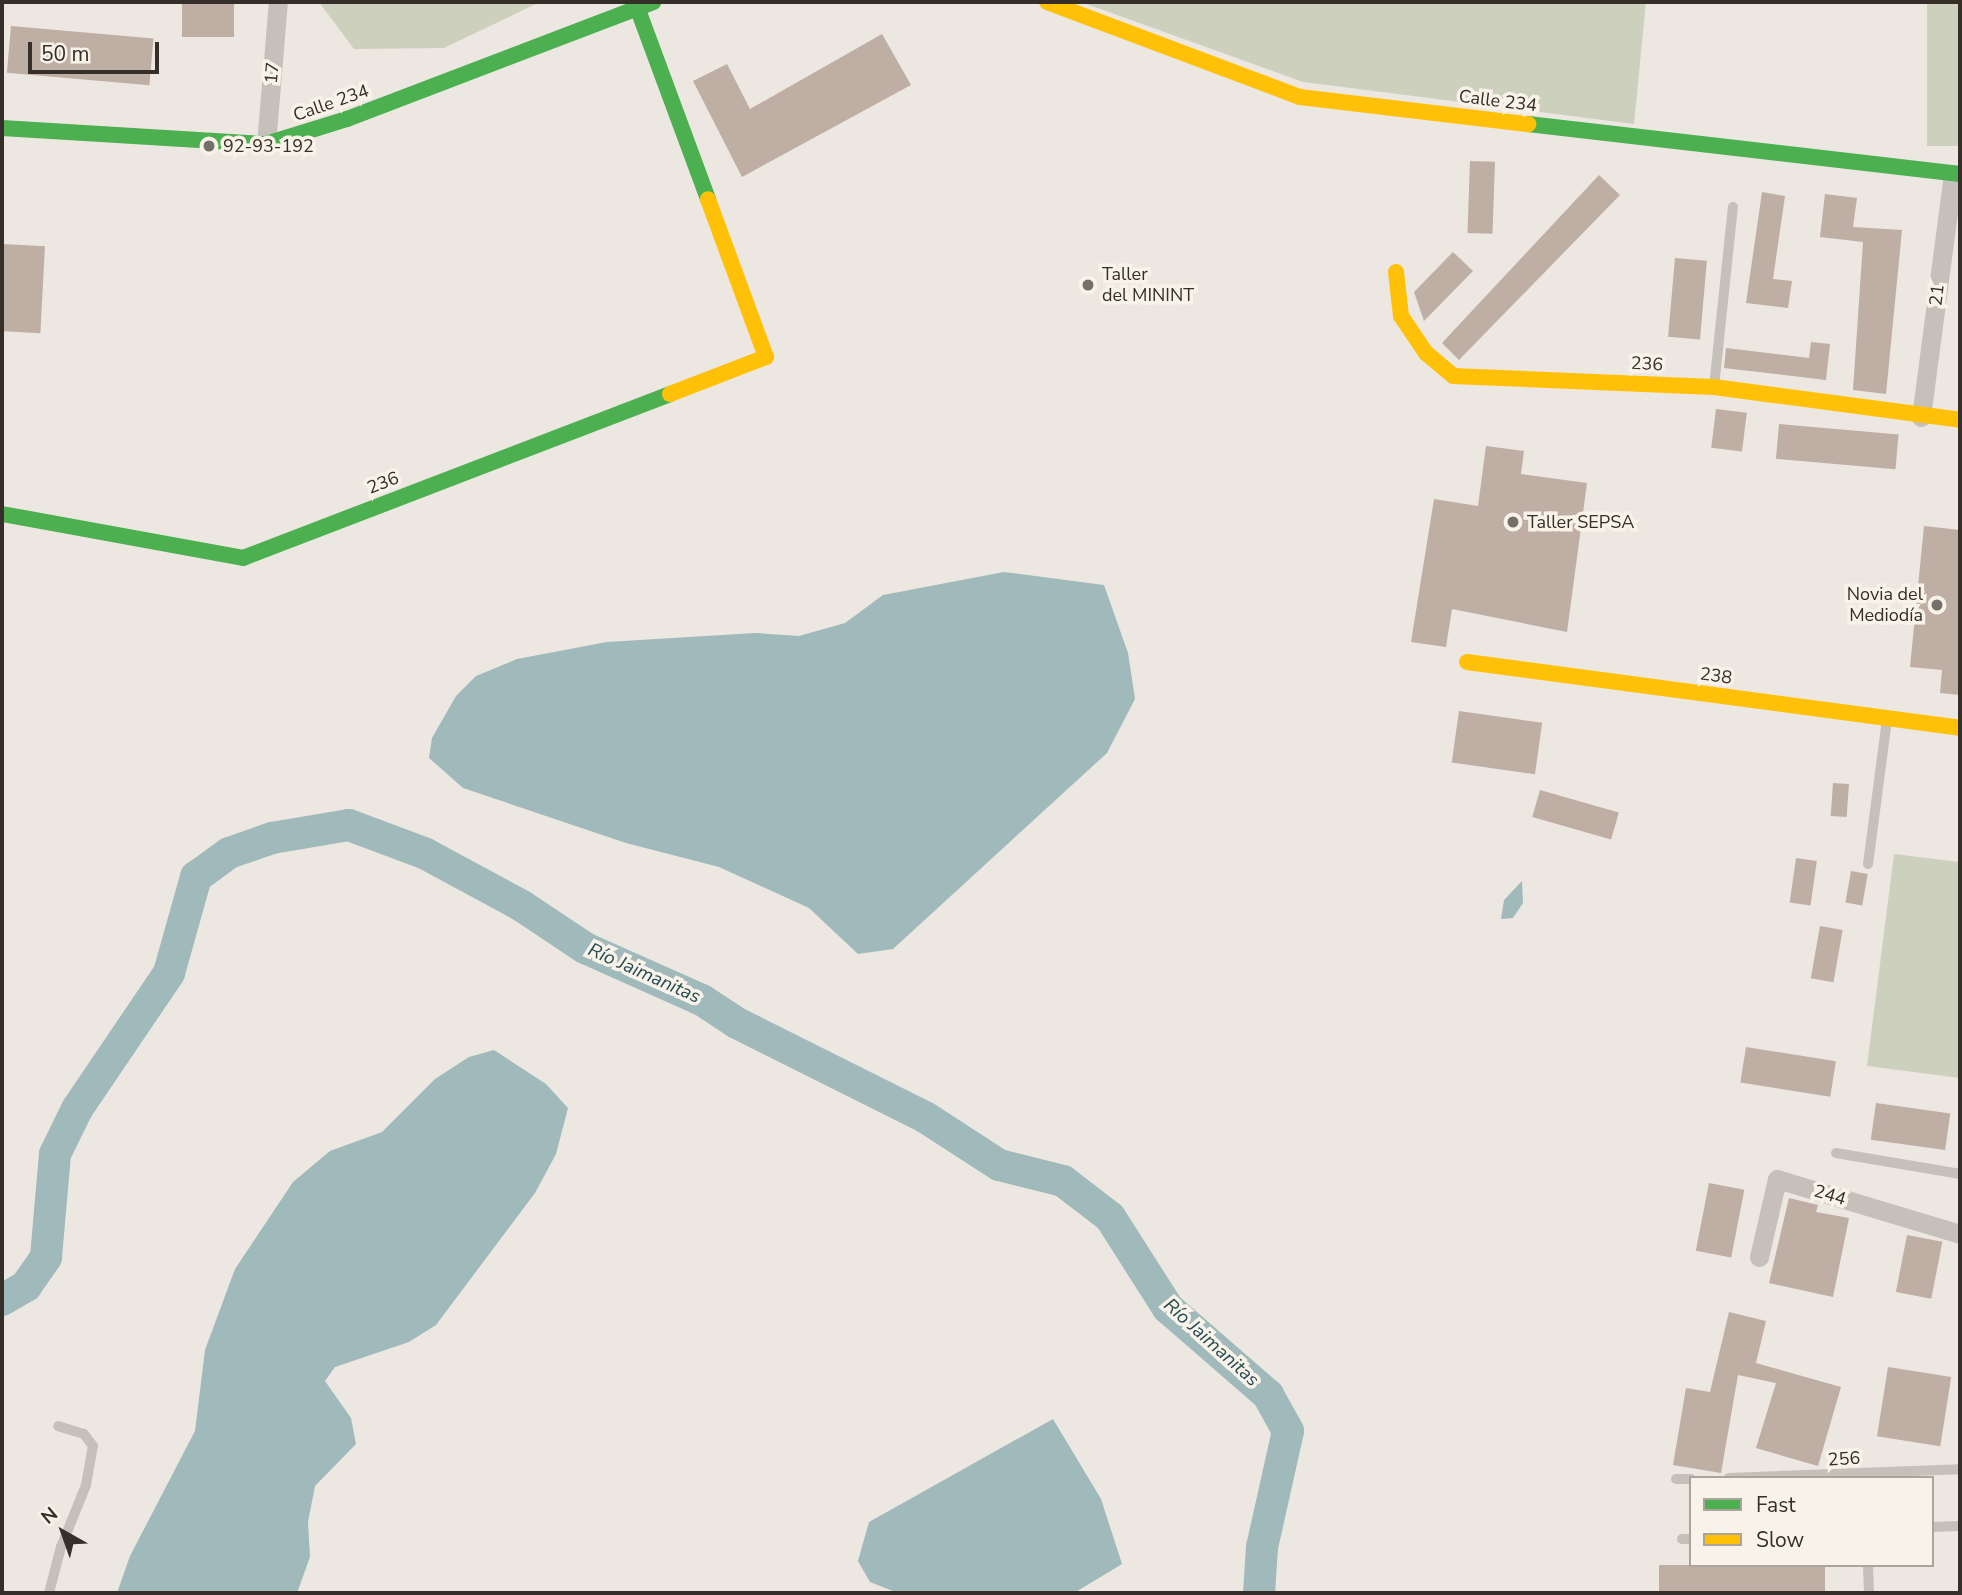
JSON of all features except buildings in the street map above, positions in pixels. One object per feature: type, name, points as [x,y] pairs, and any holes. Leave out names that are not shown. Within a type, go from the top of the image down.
[{"type":"street","name":"17","points":[[267,144],[278,2]]},
{"type":"street","name":"Calle 234","points":[[2,128],[267,144],[347,119],[654,2]]},
{"type":"street","name":"Calle 234","points":[[1047,2],[1300,97],[1956,174]]},
{"type":"street","name":"236","points":[[2,514],[243,558],[766,357],[637,7]]},
{"type":"street","name":"21","points":[[1921,417],[1956,174]]},
{"type":"street","name":"236","points":[[1396,272],[1401,316],[1426,352],[1453,376],[1714,387],[1921,417],[1960,420]]},
{"type":"street","name":"238","points":[[1467,662],[1960,728]]},
{"type":"street","name":"244","points":[[1759,1257],[1777,1179],[1960,1234]]},
{"type":"lane","points":[[1714,387],[1733,207]]},
{"type":"lane","points":[[1868,864],[1886,720]]},
{"type":"lane","points":[[1836,1153],[1960,1174]]},
{"type":"lane","points":[[49,1593],[61,1546],[86,1485],[93,1446],[84,1434],[58,1426]]},
{"type":"lane","name":"256","points":[[1780,1476],[1960,1469]]},
{"type":"lane","points":[[1676,1479],[1689,1479]]},
{"type":"lane","points":[[1934,1527],[1960,1526]]},
{"type":"lane","points":[[1868,1567],[1869,1593]]},
{"type":"green space","points":[[319,2],[540,2],[444,48],[354,49]]},
{"type":"green space","points":[[1081,2],[1646,2],[1634,124],[1303,82]]},
{"type":"green space","points":[[1927,2],[1960,2],[1960,146],[1927,146]]},
{"type":"green space","points":[[1894,854],[1959,862],[1960,854],[1960,1078],[1867,1066]]},
{"type":"water","points":[[1004,572],[1104,585],[1128,653],[1135,699],[1107,753],[893,949],[858,954],[809,908],[719,867],[626,843],[463,788],[429,758],[432,738],[456,696],[476,676],[517,659],[607,642],[755,633],[799,636],[845,623],[883,595]]},
{"type":"water","points":[[1522,881],[1523,903],[1513,918],[1501,919],[1504,900]]},
{"type":"water","points":[[494,1050],[546,1084],[568,1108],[556,1154],[535,1193],[436,1325],[409,1342],[335,1367],[325,1381],[351,1418],[356,1444],[315,1486],[308,1522],[310,1557],[297,1593],[117,1593],[130,1556],[195,1431],[205,1350],[235,1269],[293,1182],[330,1151],[382,1132],[435,1079],[469,1057]]},
{"type":"water","points":[[1053,1419],[1101,1499],[1122,1564],[1074,1593],[898,1593],[870,1582],[858,1561],[869,1522]]},
{"type":"waterway","name":"Río Jaimanitas","points":[[2,1300],[26,1286],[46,1257],[55,1154],[77,1109],[169,973],[196,877],[229,853],[272,838],[349,825],[426,854],[522,906],[585,948],[702,1000],[737,1023],[925,1117],[999,1165],[1063,1181],[1110,1217],[1168,1308],[1268,1395],[1288,1431],[1262,1547],[1259,1593]]},
{"type":"traffic: fast","points":[[2,128],[266,144],[347,119],[653,2]]},
{"type":"traffic: fast","points":[[637,7],[708,199]]},
{"type":"traffic: fast","points":[[1528,124],[1960,174]]},
{"type":"traffic: fast","points":[[2,514],[243,558],[670,394]]},
{"type":"traffic: slow","points":[[1047,2],[1300,97],[1528,124]]},
{"type":"traffic: slow","points":[[670,394],[766,357],[708,199]]},
{"type":"traffic: slow","points":[[1396,272],[1401,316],[1426,353],[1453,376],[1714,387],[1960,420]]},
{"type":"traffic: slow","points":[[1467,662],[1960,728]]},
{"type":"place","name":"92-93-192","points":[[209,146]]},
{"type":"place","name":"Taller del MININT","points":[[1088,285]]},
{"type":"place","name":"Taller SEPSA","points":[[1513,522]]},
{"type":"place","name":"Novia del Mediodía","points":[[1937,605]]}]
